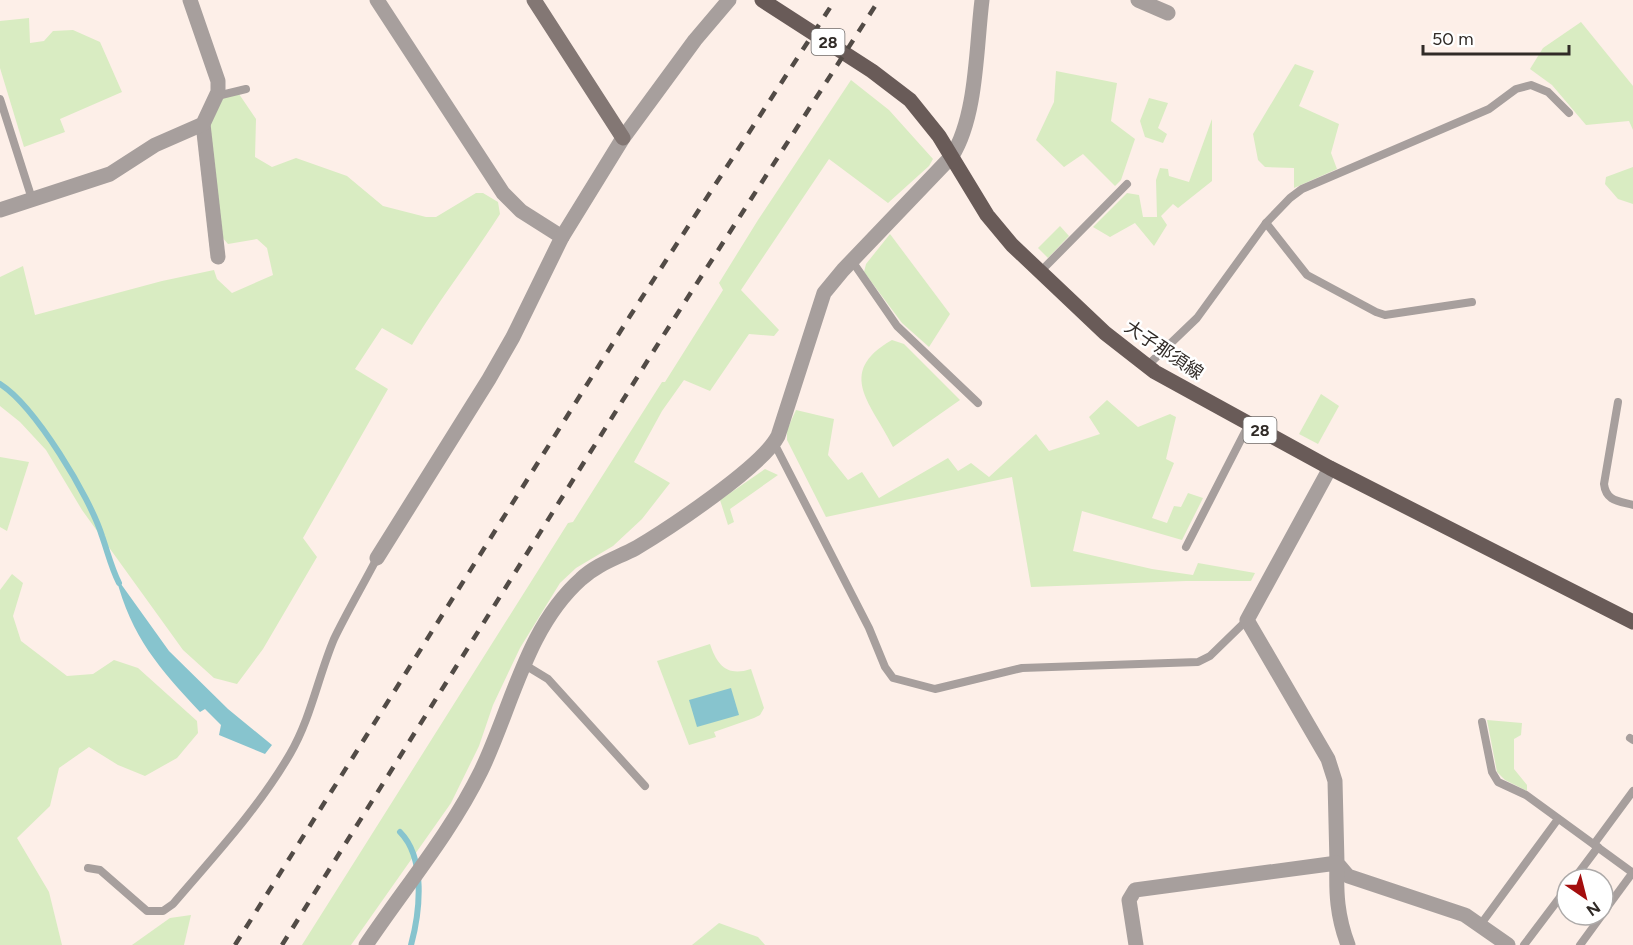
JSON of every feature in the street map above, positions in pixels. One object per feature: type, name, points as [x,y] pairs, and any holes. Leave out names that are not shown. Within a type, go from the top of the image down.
[{"type":"main road","points":[[534,0],[622,138]]},
{"type":"main road","name":"大子那須線","points":[[762,0],[892,85],[925,117],[952,156],[987,216],[1039,273],[1105,333],[1147,366],[1330,468],[1633,622]]},
{"type":"street","points":[[190,0],[218,81],[217,96],[203,124],[218,257]]},
{"type":"street","points":[[377,0],[507,199],[521,211],[562,237]]},
{"type":"street","points":[[377,558],[489,379],[513,337],[562,237],[622,138],[701,32],[729,0]]},
{"type":"street","points":[[366,945],[439,845],[481,771],[525,665],[547,619],[562,597],[582,577],[654,537],[753,466],[774,443],[824,293],[952,156],[959,145],[969,112],[982,0]]},
{"type":"street","points":[[1138,0],[1168,13]]},
{"type":"street","points":[[0,210],[110,174],[155,145],[203,124]]},
{"type":"street","points":[[1330,468],[1247,620],[1328,759],[1335,781],[1337,909],[1348,945]]},
{"type":"street","points":[[1337,863],[1348,876],[1465,915],[1508,945]]},
{"type":"street","points":[[1136,945],[1129,900],[1135,890],[1337,863]]},
{"type":"lane","points":[[1147,366],[1197,318],[1266,223],[1302,189],[1489,109],[1516,89],[1531,85],[1539,86],[1569,113]]},
{"type":"lane","points":[[217,96],[246,89]]},
{"type":"lane","points":[[0,99],[32,198]]},
{"type":"lane","points":[[1039,273],[1127,184]]},
{"type":"lane","points":[[1266,223],[1307,275],[1377,312],[1393,314],[1472,302]]},
{"type":"lane","points":[[852,261],[897,326],[978,403]]},
{"type":"lane","points":[[1618,402],[1604,484],[1605,492],[1613,500],[1633,505]]},
{"type":"lane","points":[[1186,547],[1249,424]]},
{"type":"lane","points":[[774,443],[869,628],[885,667],[893,678],[935,689],[1022,668],[1198,663],[1210,656],[1247,620]]},
{"type":"lane","points":[[88,868],[100,870],[147,911],[163,911],[173,904],[236,832],[270,786],[291,752],[306,722],[334,640],[377,558]]},
{"type":"lane","points":[[525,665],[548,679],[645,786]]},
{"type":"lane","points":[[1482,722],[1491,772],[1498,782],[1526,795],[1633,872],[1615,896]]},
{"type":"lane","points":[[1582,867],[1633,791]]},
{"type":"lane","points":[[1481,924],[1558,819]]},
{"type":"lane","points":[[1524,945],[1555,904]]},
{"type":"lane","points":[[1580,945],[1593,927]]},
{"type":"green space","points":[[29,18],[30,43],[44,41],[53,31],[73,30],[100,42],[122,92],[60,119],[65,132],[24,147],[0,68],[0,21]]},
{"type":"green space","points":[[1581,22],[1633,86],[1633,130],[1629,121],[1586,125],[1552,85],[1530,69],[1543,48]]},
{"type":"green space","points":[[1295,64],[1314,71],[1299,106],[1339,124],[1331,153],[1337,169],[1294,188],[1294,168],[1265,167],[1258,160],[1253,134]]},
{"type":"green space","points":[[1056,71],[1117,83],[1111,121],[1135,139],[1121,180],[1115,186],[1083,154],[1064,167],[1036,140],[1054,102]]},
{"type":"green space","points":[[851,80],[889,110],[933,159],[929,166],[888,203],[829,159],[741,290],[779,330],[774,336],[749,334],[710,391],[684,380],[662,411],[634,462],[670,483],[642,519],[613,546],[576,568],[560,583],[520,648],[493,705],[479,746],[451,803],[351,945],[302,945],[568,523],[573,522],[662,382],[665,382],[723,290],[719,283]]},
{"type":"green space","points":[[239,94],[256,119],[255,157],[272,167],[296,158],[347,176],[383,206],[426,217],[436,217],[476,193],[483,193],[498,202],[500,214],[412,345],[382,328],[355,369],[388,389],[303,538],[317,557],[263,649],[237,684],[214,678],[183,650],[82,510],[46,450],[20,422],[0,406],[0,277],[23,266],[35,315],[162,281],[214,270],[217,279],[232,293],[273,275],[267,248],[257,239],[228,244],[221,236],[207,125],[220,98]]},
{"type":"green space","points":[[1149,98],[1168,103],[1158,128],[1167,134],[1163,143],[1145,137],[1140,121]]},
{"type":"green space","points":[[1212,119],[1212,181],[1178,208],[1173,204],[1161,216],[1167,225],[1154,246],[1135,223],[1110,237],[1093,227],[1127,193],[1139,195],[1143,217],[1157,217],[1156,180],[1160,168],[1168,169],[1169,176],[1189,182]]},
{"type":"green space","points":[[1633,167],[1633,204],[1618,199],[1605,184],[1606,177]]},
{"type":"green space","points":[[1060,226],[1069,236],[1048,258],[1038,248]]},
{"type":"green space","points":[[890,234],[950,314],[929,347],[902,323],[864,272],[866,264]]},
{"type":"green space","points":[[892,340],[904,344],[960,400],[893,447],[863,390],[862,377],[865,365],[875,352]]},
{"type":"green space","points":[[1321,394],[1339,406],[1318,444],[1299,434]]},
{"type":"green space","points":[[1107,400],[1138,427],[1170,414],[1176,417],[1166,459],[1174,463],[1152,518],[1167,523],[1174,506],[1181,507],[1188,493],[1203,498],[1182,540],[1082,511],[1073,551],[1152,569],[1193,575],[1198,563],[1255,573],[1251,581],[1031,587],[1012,477],[826,517],[787,440],[787,430],[796,410],[834,419],[828,455],[848,480],[862,472],[879,498],[948,458],[958,471],[971,463],[989,477],[1036,434],[1049,451],[1100,434],[1089,417]]},
{"type":"green space","points":[[0,457],[29,462],[7,531],[0,527]]},
{"type":"green space","points":[[765,469],[778,475],[730,509],[734,522],[728,525],[720,500]]},
{"type":"green space","points":[[12,574],[23,583],[13,616],[21,641],[67,676],[93,674],[114,660],[138,668],[197,721],[198,733],[177,758],[145,776],[118,765],[89,747],[59,768],[50,806],[17,838],[49,892],[62,945],[0,945],[0,590]]},
{"type":"green space","points":[[710,644],[716,658],[724,667],[735,671],[751,669],[764,708],[760,715],[754,718],[714,732],[716,737],[689,745],[657,661]]},
{"type":"green space","points":[[1487,720],[1522,723],[1521,735],[1514,739],[1514,769],[1527,785],[1527,791],[1505,780],[1497,772]]},
{"type":"green space","points":[[191,915],[184,945],[132,945],[170,918]]},
{"type":"green space","points":[[719,923],[758,937],[765,945],[692,945]]},
{"type":"water","points":[[116,577],[169,651],[228,709],[272,745],[265,754],[219,735],[221,725],[205,709],[200,712],[172,681],[139,635],[122,598]]},
{"type":"water","points":[[731,688],[739,715],[697,727],[689,700]]},
{"type":"waterway","points":[[0,384],[14,395],[29,412],[74,477],[96,519],[119,583]]},
{"type":"waterway","points":[[400,832],[414,856],[419,886],[417,917],[411,945]]},
{"type":"railway","points":[[235,945],[630,316],[835,0]]},
{"type":"railway","points":[[282,945],[663,336],[879,0]]}]
